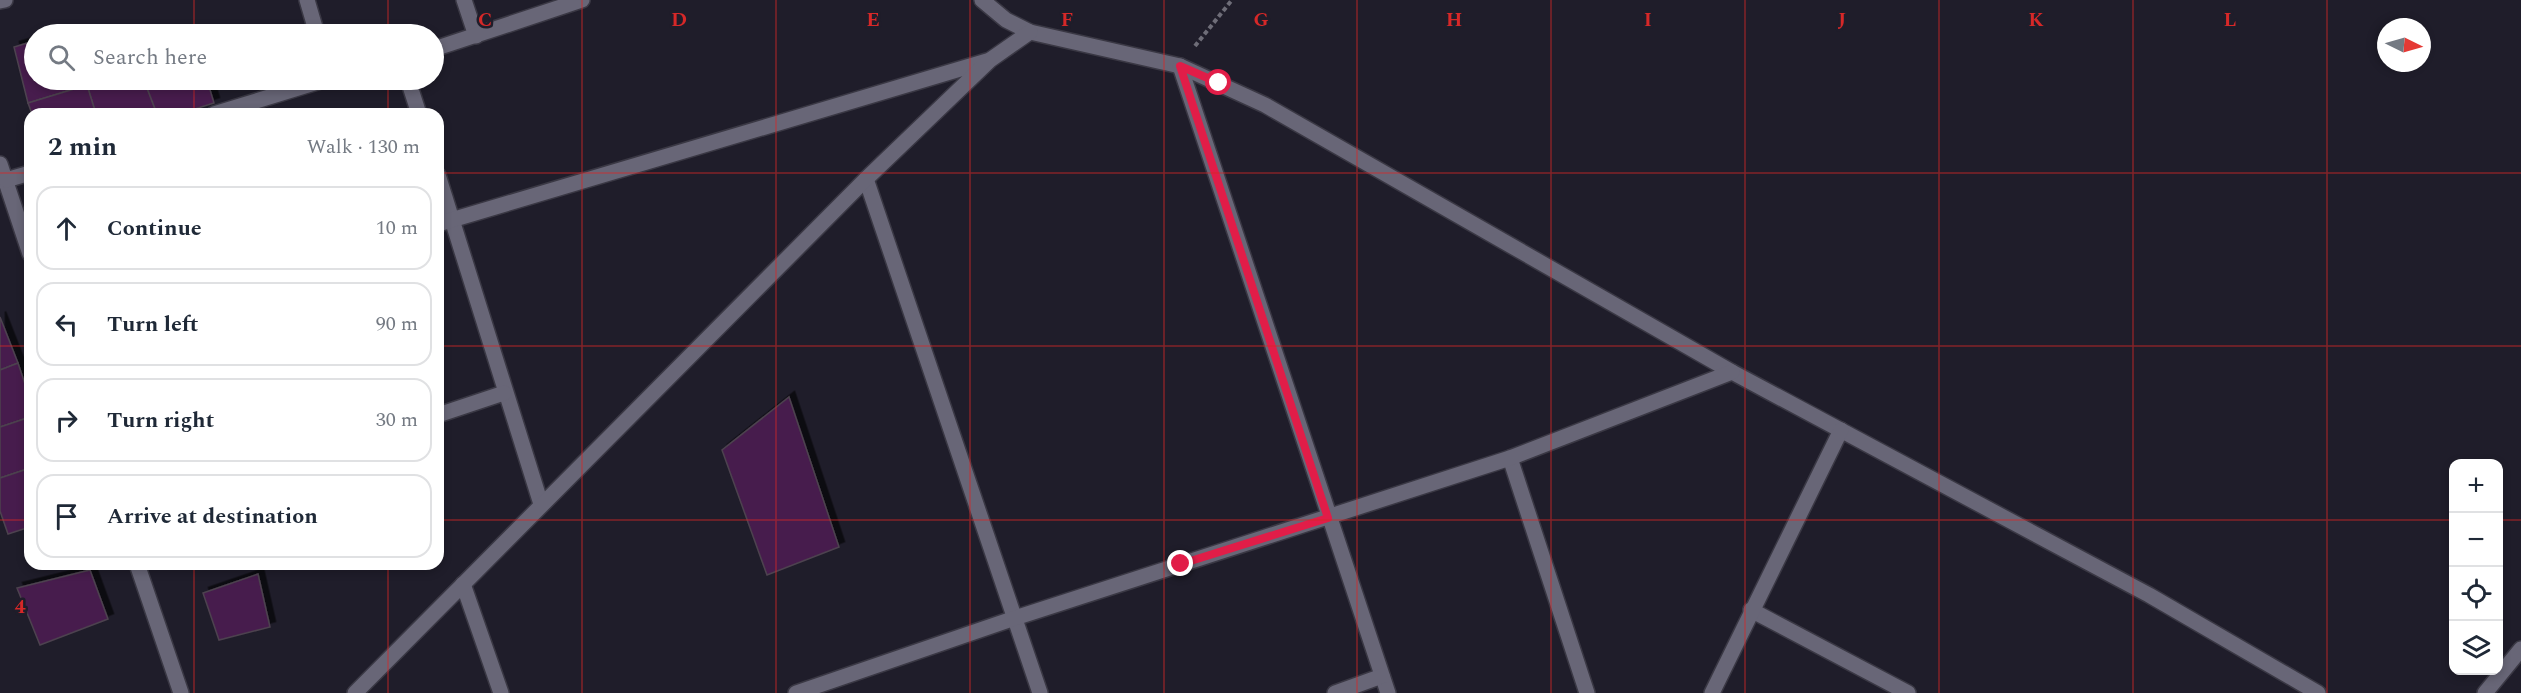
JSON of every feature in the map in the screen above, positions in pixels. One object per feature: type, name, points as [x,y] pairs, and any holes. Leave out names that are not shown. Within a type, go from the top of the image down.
[{"type":"street","points":[[0,2],[5,0]]},
{"type":"street","points":[[307,0],[314,24]]},
{"type":"street","points":[[464,0],[476,36]]},
{"type":"street","points":[[444,46],[582,0]]},
{"type":"street","points":[[982,0],[1006,20],[1030,32],[1180,66],[1265,105],[1732,372],[2150,595],[2318,693]]},
{"type":"street","points":[[355,693],[866,179],[990,60],[1030,32]]},
{"type":"street","points":[[541,504],[445,222],[990,60]]},
{"type":"street","points":[[1180,66],[1328,518],[1388,693]]},
{"type":"street","points":[[233,108],[292,90]]},
{"type":"street","points":[[411,90],[417,108]]},
{"type":"street","points":[[0,164],[24,236]]},
{"type":"street","points":[[6,180],[24,175]]},
{"type":"street","points":[[866,179],[1040,693]]},
{"type":"street","points":[[796,693],[1016,618],[1510,458],[1732,372]]},
{"type":"street","points":[[444,413],[504,393]]},
{"type":"street","points":[[1712,693],[1841,430]]},
{"type":"street","points":[[1510,458],[1587,693]]},
{"type":"street","points":[[139,570],[181,693]]},
{"type":"street","points":[[463,584],[501,693]]},
{"type":"street","points":[[1751,610],[1908,693]]},
{"type":"street","points":[[2485,693],[2521,649]]},
{"type":"street","points":[[1335,693],[1382,676]]},
{"type":"path","points":[[1180,66],[1232,0]]},
{"type":"building","points":[[24,44],[24,87],[14,47]]},
{"type":"building","points":[[25,90],[71,90],[28,103]]},
{"type":"building","points":[[71,90],[89,90],[94,108],[30,108],[28,103]]},
{"type":"building","points":[[89,90],[148,90],[155,108],[94,108]]},
{"type":"building","points":[[148,90],[210,90],[214,103],[198,108],[155,108]]},
{"type":"building","points":[[0,317],[18,363],[0,370]]},
{"type":"building","points":[[18,363],[24,381],[24,419],[0,427],[0,370]]},
{"type":"building","points":[[789,397],[839,547],[767,575],[722,450]]},
{"type":"building","points":[[24,419],[24,470],[0,478],[0,427]]},
{"type":"building","points":[[24,470],[24,529],[8,534],[0,511],[0,478]]},
{"type":"building","points":[[90,570],[108,619],[40,645],[17,588]]},
{"type":"building","points":[[258,574],[270,627],[219,640],[203,593]]},
{"type":"route","points":[[1181,564],[1328,518],[1180,66],[1219,83]]}]
